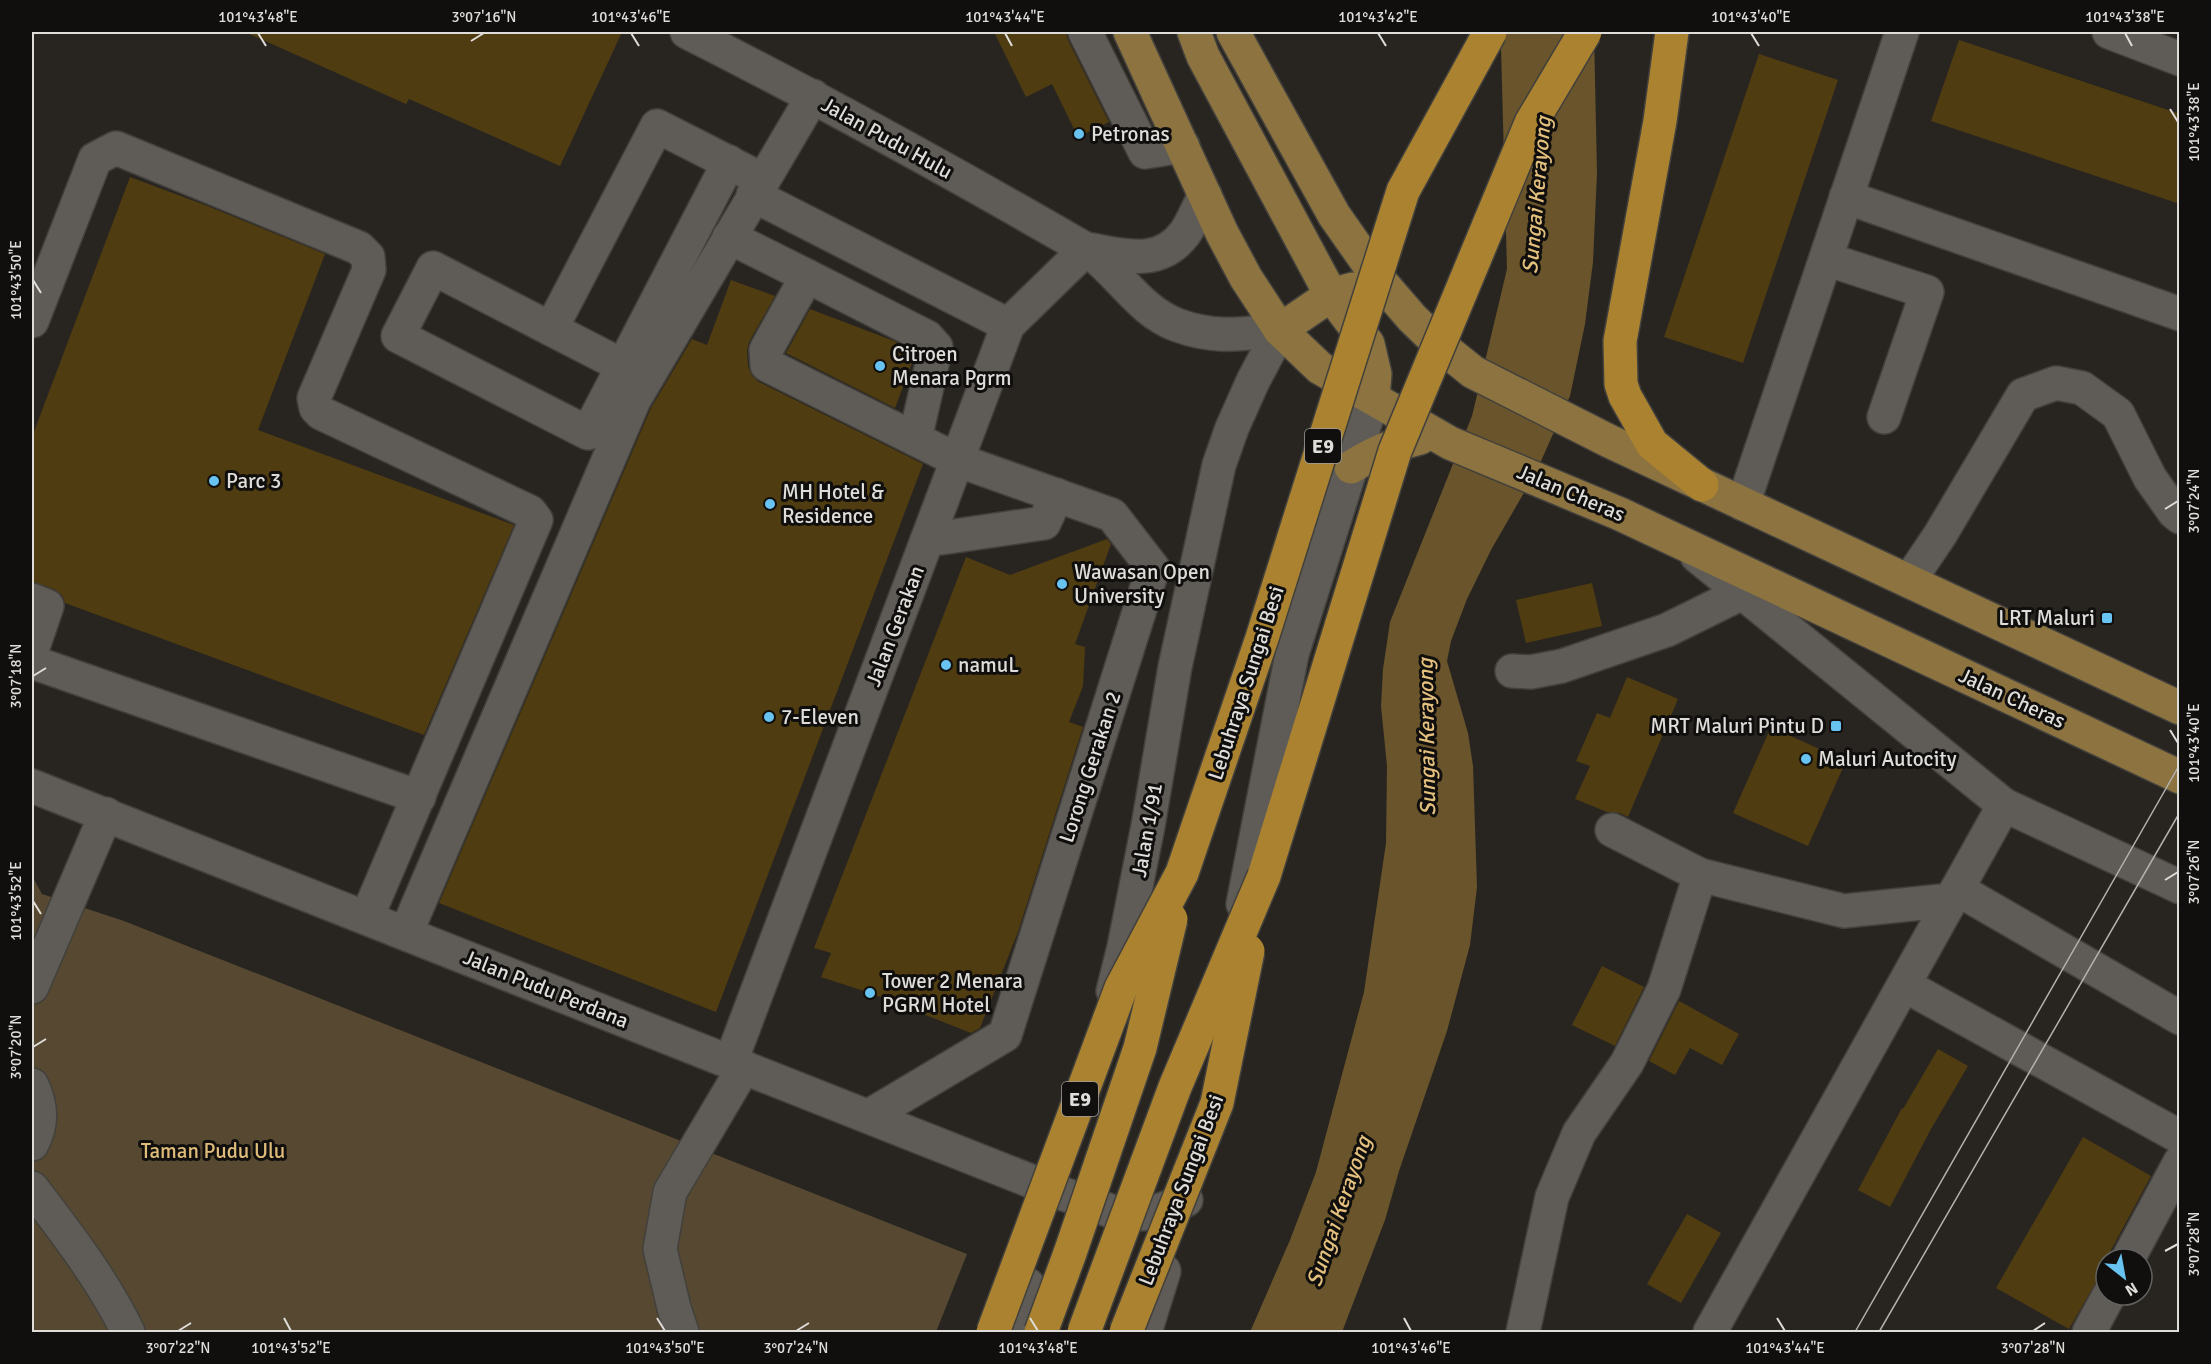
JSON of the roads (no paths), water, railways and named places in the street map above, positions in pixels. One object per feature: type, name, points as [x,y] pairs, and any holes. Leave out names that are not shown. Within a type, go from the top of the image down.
[{"type":"highway","name":"Lebuhraya Sungai Besi","points":[[993,1332],[1121,988],[1182,873],[1262,638],[1403,191],[1490,32]]},
{"type":"highway","name":"Lebuhraya Sungai Besi","points":[[1126,1332],[1217,1103],[1264,876],[1395,451],[1531,123],[1585,32]]},
{"type":"highway","points":[[1672,32],[1660,122],[1620,340],[1621,384],[1625,396],[1652,444],[1702,484]]},
{"type":"highway","name":"E9","points":[[1041,1332],[1140,1048],[1182,873]]},
{"type":"highway","points":[[1084,1332],[1175,1087],[1264,876]]},
{"type":"main road","name":"Jalan Cheras","points":[[1130,32],[1246,278],[1280,330],[1320,368],[1444,439],[1677,540],[1751,586],[2180,777]]},
{"type":"main road","points":[[1194,32],[1203,56],[1331,295],[1368,344],[1376,374],[1373,398]]},
{"type":"main road","points":[[1233,32],[1334,215],[1381,282],[1412,318],[1443,348],[1473,372],[1609,441],[2180,708]]},
{"type":"main road","points":[[1280,330],[1331,295],[1381,282]]},
{"type":"main road","points":[[1351,467],[1371,454],[1391,446],[1444,439]]},
{"type":"street","name":"Jalan Pudu Hulu","points":[[687,32],[813,96],[1086,249],[1129,291],[1175,324],[1205,333],[1231,336],[1280,330]]},
{"type":"street","points":[[1085,32],[1145,152],[1183,146]]},
{"type":"street","points":[[1743,504],[1902,32]]},
{"type":"street","points":[[2109,32],[2180,59]]},
{"type":"street","points":[[406,933],[634,400],[813,96]]},
{"type":"street","points":[[551,329],[657,126],[729,162],[758,188],[1008,325]]},
{"type":"street","points":[[32,321],[95,159],[116,148],[359,248],[368,257],[369,270],[314,398],[316,408],[321,413],[530,512],[536,520],[367,917]]},
{"type":"street","points":[[623,366],[433,268],[398,336],[588,433],[623,366],[729,162]]},
{"type":"street","name":"Jalan Pudu Hulu","points":[[1086,249],[1144,258],[1171,249],[1186,232],[1205,195]]},
{"type":"street","points":[[1846,197],[2180,314]]},
{"type":"street","points":[[729,237],[927,337],[936,347],[915,439]]},
{"type":"street","name":"Jalan Gerakan","points":[[682,1332],[660,1249],[670,1192],[737,1064],[927,540],[1008,325],[1086,249]]},
{"type":"street","points":[[1826,258],[1927,292],[1884,417]]},
{"type":"street","name":"Lorong Gerakan 2","points":[[807,276],[766,350],[766,365],[957,460],[1112,515],[1153,568],[1005,1035],[869,1116]]},
{"type":"street","name":"Jalan 1/91","points":[[1011,1332],[1061,1192],[1124,947],[1148,826],[1175,667],[1219,465],[1244,399],[1280,330]]},
{"type":"street","points":[[1909,581],[1940,535],[2023,395],[2056,383],[2082,388],[2118,414],[2150,478],[2174,512],[2180,516]]},
{"type":"street","points":[[1145,1332],[1186,1200],[1292,654],[1373,398]]},
{"type":"street","points":[[927,540],[1044,523],[1057,495]]},
{"type":"street","points":[[1512,671],[1531,672],[1562,666],[1666,630],[1751,586],[2004,805],[2180,887]]},
{"type":"street","points":[[32,600],[47,606],[32,650]]},
{"type":"street","points":[[32,662],[419,797]]},
{"type":"street","name":"Jalan Pudu Perdana","points":[[32,786],[1122,1215],[1153,1213],[1186,1200]]},
{"type":"street","points":[[1710,1332],[2004,805]]},
{"type":"street","points":[[32,987],[106,814]]},
{"type":"street","points":[[1612,830],[1700,875],[1844,912],[1954,894],[2180,1018]]},
{"type":"street","points":[[1523,1332],[1552,1197],[1579,1133],[1627,1063],[1664,988],[1700,875]]},
{"type":"street","points":[[1904,985],[2180,1137]]},
{"type":"street","points":[[32,1085],[38,1098],[40,1117],[32,1143]]},
{"type":"street","points":[[2134,1247],[2180,1162]]},
{"type":"street","points":[[32,1188],[95,1274],[117,1309],[128,1332]]},
{"type":"street","points":[[2089,1332],[2103,1307]]},
{"type":"water","name":"Sungai Kerayong","points":[[1502,32],[1594,32],[1597,173],[1593,262],[1585,324],[1570,396],[1537,470],[1491,550],[1467,599],[1451,641],[1447,661],[1468,733],[1473,766],[1477,887],[1470,945],[1447,1031],[1399,1171],[1385,1220],[1342,1332],[1250,1332],[1290,1240],[1316,1172],[1364,992],[1386,843],[1387,766],[1381,706],[1383,669],[1390,622],[1472,416],[1507,269]]},
{"type":"tram line","points":[[1855,1332],[2180,764]]},
{"type":"tram line","points":[[1879,1332],[2180,812]]},
{"type":"place","name":"Petronas","points":[[1079,134]]},
{"type":"place","name":"Citroen Menara Pgrm","points":[[880,366]]},
{"type":"place","name":"Parc 3","points":[[214,481]]},
{"type":"place","name":"MH Hotel & Residence","points":[[770,504]]},
{"type":"place","name":"Wawasan Open University","points":[[1062,584]]},
{"type":"place","name":"LRT Maluri","points":[[2107,618]]},
{"type":"place","name":"namuL","points":[[946,665]]},
{"type":"place","name":"7-Eleven","points":[[769,717]]},
{"type":"place","name":"MRT Maluri Pintu D","points":[[1836,726]]},
{"type":"place","name":"Maluri Autocity","points":[[1806,759]]},
{"type":"place","name":"Tower 2 Menara PGRM Hotel","points":[[870,993]]},
{"type":"park label","name":"Taman Pudu Ulu","points":[[213,1151]]}]
